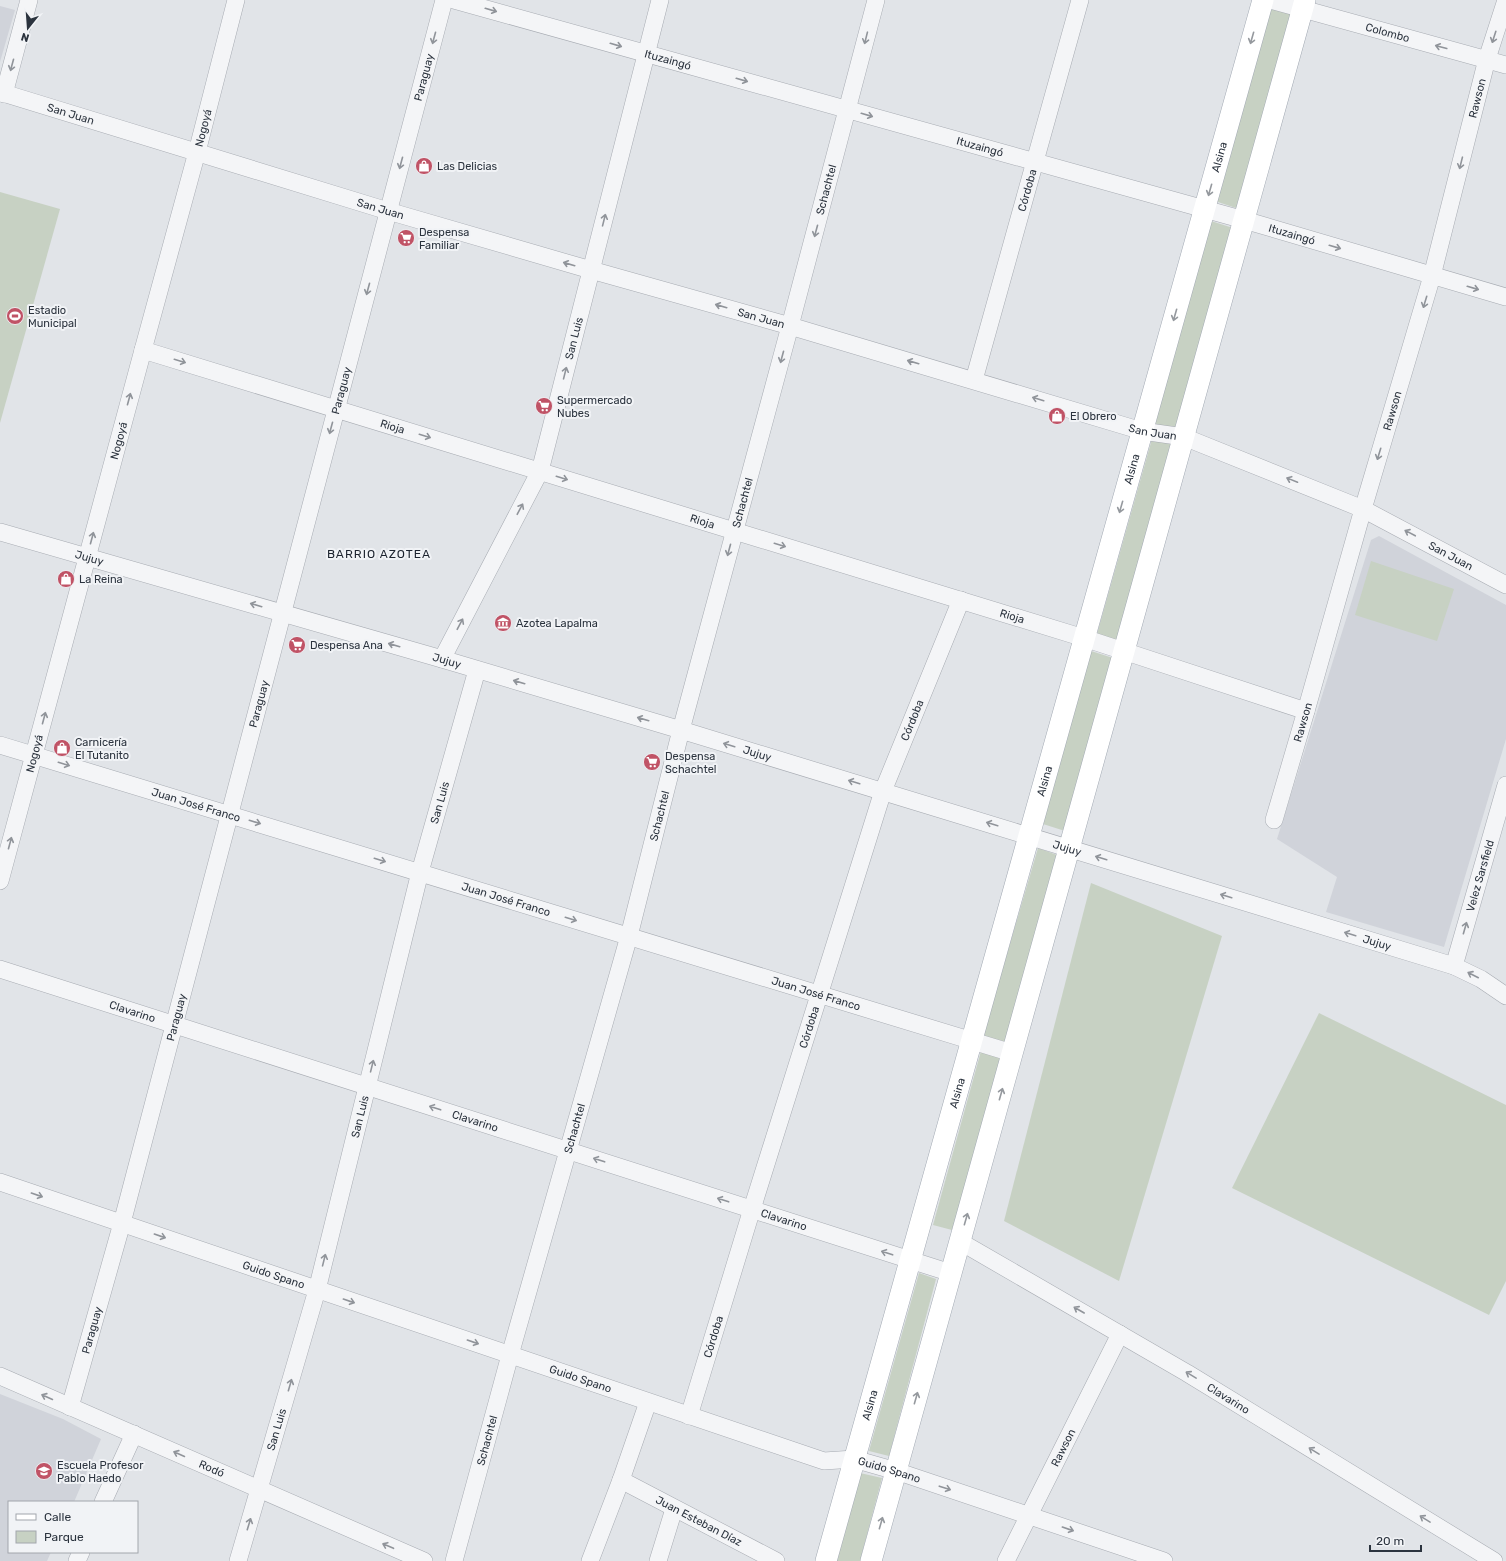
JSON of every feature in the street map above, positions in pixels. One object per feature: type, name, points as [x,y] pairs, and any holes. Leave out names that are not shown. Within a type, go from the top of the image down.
[{"type":"main road","name":"Alsina","points":[[826,1561],[1263,0]]},
{"type":"main road","points":[[871,1561],[1304,4]]},
{"type":"street","points":[[2,93],[29,0]]},
{"type":"street","name":"Nogoyá","points":[[0,881],[197,152],[236,0]]},
{"type":"street","name":"Paraguay","points":[[70,1407],[122,1224],[444,0]]},
{"type":"street","name":"Ituzaingó","points":[[454,0],[1244,220],[1506,297]]},
{"type":"street","name":"San Luis","points":[[442,659],[540,471],[660,0]]},
{"type":"street","name":"Schachtel","points":[[454,1561],[510,1355],[629,936],[681,730],[848,110],[876,0]]},
{"type":"street","name":"Córdoba","points":[[974,380],[1080,0]]},
{"type":"street","name":"Colombo","points":[[1270,0],[1304,4],[1506,65]]},
{"type":"street","name":"Rawson","points":[[1274,820],[1363,508],[1432,276],[1487,60],[1506,0]]},
{"type":"street","name":"San Juan","points":[[2,93],[388,211],[790,326],[1142,431],[1184,437],[1363,508],[1506,585]]},
{"type":"street","name":"Rioja","points":[[143,350],[1084,638],[1306,711]]},
{"type":"street","name":"Jujuy","points":[[0,532],[442,659],[1029,835],[1454,966],[1481,979],[1506,996]]},
{"type":"street","name":"Córdoba","points":[[689,1416],[883,791],[961,600]]},
{"type":"street","name":"San Luis","points":[[238,1561],[260,1490],[317,1290],[420,872],[477,670]]},
{"type":"street","name":"Juan José Franco","points":[[0,745],[1012,1053]]},
{"type":"street","name":"Velez Sarsfield","points":[[1454,966],[1506,785]]},
{"type":"street","name":"Clavarino","points":[[0,969],[951,1273]]},
{"type":"street","name":"Guido Spano","points":[[0,1182],[824,1461],[854,1459],[896,1471],[1164,1561]]},
{"type":"street","name":"Clavarino","points":[[960,1241],[1194,1377],[1494,1561]]},
{"type":"street","name":"Rawson","points":[[1006,1561],[1120,1334]]},
{"type":"street","name":"Rodó","points":[[0,1376],[424,1561]]},
{"type":"street","points":[[590,1561],[621,1480],[648,1402]]},
{"type":"street","points":[[103,1501],[134,1434]]},
{"type":"street","name":"Juan Esteban Díaz","points":[[621,1480],[776,1561]]},
{"type":"street","points":[[658,1561],[674,1509]]},
{"type":"shaded area","points":[[0,6],[15,10],[0,62]]},
{"type":"shaded area","points":[[1379,536],[1506,605],[1506,739],[1444,947],[1326,912],[1337,877],[1277,839],[1371,540]]},
{"type":"shaded area","name":"Escuela Profesor Pablo Haedo","points":[[0,1394],[63,1419],[101,1439],[74,1501],[8,1501],[8,1553],[51,1553],[47,1561],[0,1561]]},
{"type":"green space","points":[[1271,7],[1292,14],[1239,209],[1215,201]]},
{"type":"green space","name":"Estadio Municipal","points":[[0,192],[60,209],[0,423]]},
{"type":"green space","points":[[1211,221],[1233,228],[1176,432],[1154,427]]},
{"type":"green space","points":[[1152,439],[1171,444],[1117,641],[1097,634]]},
{"type":"green space","points":[[1371,561],[1454,589],[1437,641],[1355,615]]},
{"type":"green space","points":[[1091,651],[1113,658],[1065,831],[1043,824]]},
{"type":"green space","points":[[1038,848],[1057,855],[1006,1042],[983,1036]]},
{"type":"green space","points":[[1091,883],[1222,936],[1119,1281],[1004,1221]]},
{"type":"green space","points":[[1319,1013],[1506,1105],[1506,1281],[1489,1315],[1232,1188]]},
{"type":"green space","points":[[981,1051],[1002,1058],[952,1230],[933,1225]]},
{"type":"green space","points":[[919,1273],[936,1279],[889,1456],[869,1451]]},
{"type":"green space","points":[[860,1473],[882,1478],[860,1561],[837,1561]]},
{"type":"place","name":"Las Delicias","points":[[424,166]]},
{"type":"place","name":"Despensa Familiar","points":[[406,238]]},
{"type":"place","name":"Estadio Municipal","points":[[15,316]]},
{"type":"place","name":"Supermercado Nubes","points":[[544,406]]},
{"type":"place","name":"El Obrero","points":[[1057,416]]},
{"type":"place","name":"La Reina","points":[[66,579]]},
{"type":"place","name":"Azotea Lapalma","points":[[503,623]]},
{"type":"place","name":"Despensa Ana","points":[[297,645]]},
{"type":"place","name":"Carnicería El Tutanito","points":[[62,748]]},
{"type":"place","name":"Despensa Schachtel","points":[[652,762]]},
{"type":"place","name":"Escuela Profesor Pablo Haedo","points":[[44,1471]]},
{"type":"district","name":"BARRIO AZOTEA","points":[[379,554]]}]
